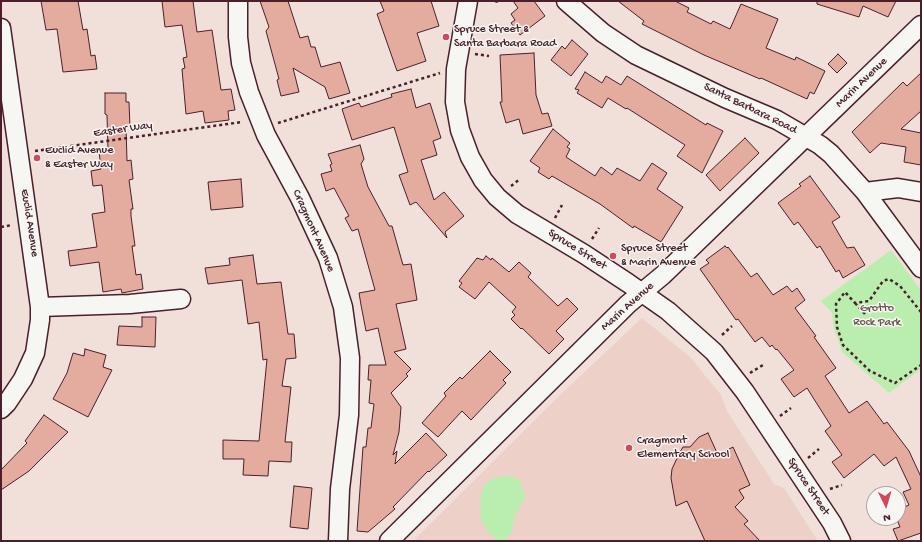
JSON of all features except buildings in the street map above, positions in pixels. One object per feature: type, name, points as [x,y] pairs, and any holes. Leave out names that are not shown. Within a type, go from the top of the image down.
[{"type":"street","name":"Cragmont Avenue","points":[[238,1],[238,37],[241,63],[249,92],[263,128],[300,198],[328,258],[343,307],[350,358],[349,408],[340,488],[338,541]]},
{"type":"street","name":"Spruce Street","points":[[468,1],[456,69],[455,102],[460,130],[470,157],[483,180],[497,197],[517,214],[595,260],[642,293],[699,338],[722,361],[749,398],[832,523],[841,541]]},
{"type":"street","name":"Santa Barbara Road","points":[[566,1],[603,33],[636,55],[726,98],[777,120],[806,137],[830,154],[865,192],[921,268]]},
{"type":"street","name":"Marin Avenue","points":[[389,541],[642,293],[663,275],[921,25]]},
{"type":"street","name":"Euclid Avenue","points":[[1,28],[40,307],[40,320],[35,353],[23,379],[7,403],[1,409]]},
{"type":"street","points":[[865,192],[898,188],[921,192]]},
{"type":"street","points":[[40,307],[130,304],[181,299]]},
{"type":"path","points":[[495,1],[499,2]]},
{"type":"path","points":[[263,128],[438,74]]},
{"type":"path","name":"Easter Way","points":[[19,154],[230,124]]},
{"type":"path","points":[[1,227],[6,226]]},
{"type":"path","points":[[855,303],[869,301],[883,281],[889,279],[900,286],[921,312]]},
{"type":"path","points":[[865,314],[845,292],[836,304],[837,327],[843,345],[848,351],[870,371],[895,383],[921,365]]},
{"type":"shaded area","name":"Cragmont Elementary School","points":[[642,318],[690,357],[721,395],[727,411],[774,484],[784,488],[818,541],[413,541],[561,394]]},
{"type":"green space","name":"Grotto Rock Park","points":[[891,250],[921,290],[921,369],[889,393],[842,352],[834,329],[832,313],[821,301]]},
{"type":"green space","points":[[510,476],[522,481],[520,485],[521,489],[525,492],[525,498],[515,515],[511,533],[505,541],[498,541],[486,529],[481,521],[480,499],[484,485],[494,478]]},
{"type":"place","name":"Spruce Street & Santa Barbara Road","points":[[446,37]]},
{"type":"place","name":"Euclid Avenue & Easter Way","points":[[37,158]]},
{"type":"place","name":"Spruce Street & Marin Avenue","points":[[613,256]]},
{"type":"place","name":"Cragmont Elementary School","points":[[629,448]]}]
